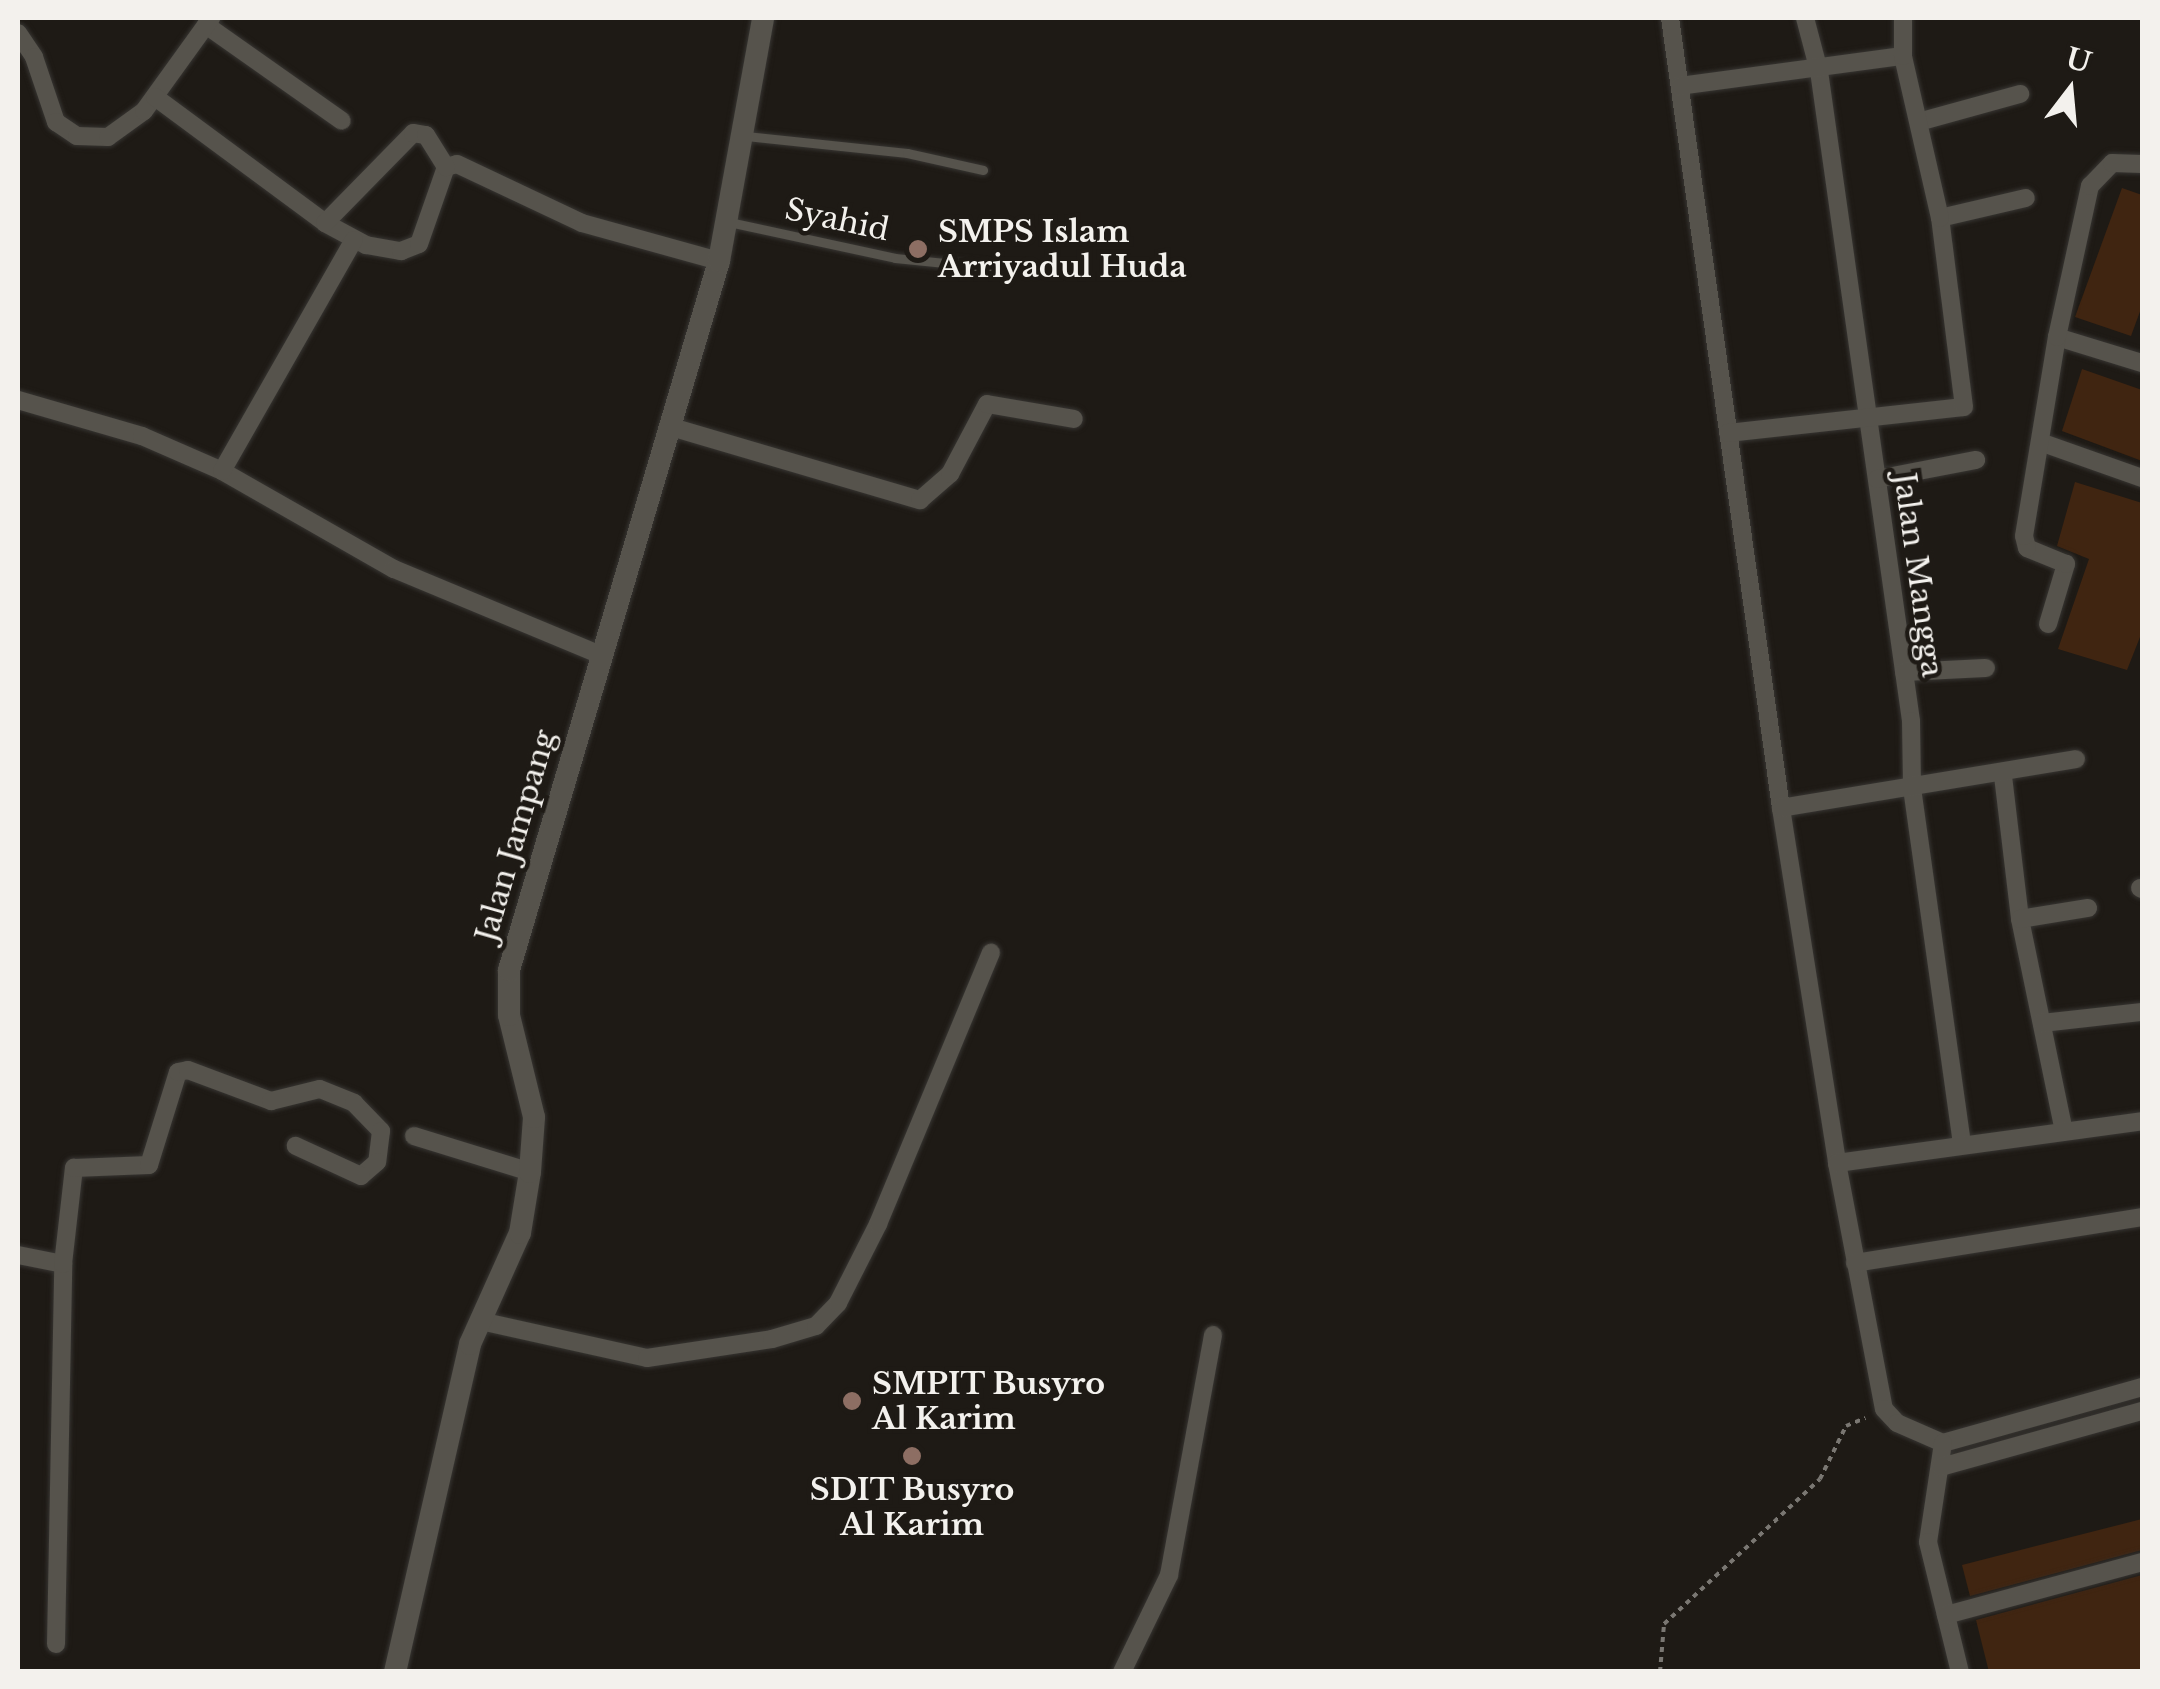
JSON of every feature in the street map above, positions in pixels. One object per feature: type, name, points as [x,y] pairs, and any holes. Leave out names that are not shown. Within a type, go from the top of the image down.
[{"type":"street","name":"Jalan Jampang","points":[[395,1672],[470,1344],[484,1322],[520,1233],[530,1172],[534,1117],[509,1015],[509,970],[719,261],[746,136],[763,18]]},
{"type":"street","points":[[1670,18],[1781,808],[1854,1264],[1884,1409],[1897,1423],[1942,1443],[2142,1387]]},
{"type":"street","name":"Jalan Mangga","points":[[1805,18],[1819,72],[1904,672],[1912,788],[1962,1143]]},
{"type":"street","points":[[1728,433],[1868,421],[1964,407],[1940,218],[1922,121],[1903,56],[1902,18]]},
{"type":"street","points":[[18,33],[34,57],[56,122],[68,133],[108,136],[155,97],[208,21],[342,121]]},
{"type":"street","points":[[1680,86],[1819,72],[1903,56]]},
{"type":"street","points":[[1922,121],[2020,94]]},
{"type":"street","points":[[155,97],[325,222],[354,240],[391,250],[419,244],[446,167]]},
{"type":"street","points":[[325,222],[413,134],[426,135],[446,167]]},
{"type":"street","points":[[2048,624],[2067,566],[2027,548],[2024,536],[2043,443],[2057,336],[2090,186],[2112,163],[2142,164]]},
{"type":"street","points":[[446,167],[468,166],[582,223],[719,261]]},
{"type":"street","points":[[1940,218],[2026,198]]},
{"type":"street","points":[[222,472],[354,240]]},
{"type":"street","points":[[2057,336],[2142,362]]},
{"type":"street","points":[[18,400],[125,430],[222,472],[394,569],[602,656]]},
{"type":"street","points":[[668,426],[920,500],[950,474],[987,404],[1074,419]]},
{"type":"street","points":[[2043,443],[2142,478]]},
{"type":"street","points":[[1876,479],[1976,460]]},
{"type":"street","points":[[1904,672],[1986,668]]},
{"type":"street","points":[[1781,808],[2003,776],[2076,759]]},
{"type":"street","points":[[2003,776],[2020,919],[2064,1131]]},
{"type":"street","points":[[2020,919],[2088,908]]},
{"type":"street","points":[[484,1322],[648,1358],[772,1340],[816,1326],[838,1303],[878,1224],[990,953]]},
{"type":"street","points":[[2042,1023],[2142,1012]]},
{"type":"street","points":[[56,1644],[62,1264],[74,1168],[149,1165],[178,1072],[224,1078],[271,1101],[320,1089],[354,1103],[381,1131],[377,1162],[361,1176],[296,1146]]},
{"type":"street","points":[[1837,1163],[1962,1143],[2142,1122]]},
{"type":"street","points":[[414,1136],[530,1172]]},
{"type":"street","points":[[1854,1264],[2142,1217]]},
{"type":"street","points":[[18,1256],[62,1264]]},
{"type":"street","points":[[1122,1672],[1168,1575],[1212,1335]]},
{"type":"street","points":[[1941,1467],[2142,1411]]},
{"type":"street","points":[[1942,1443],[1928,1542],[1960,1672]]},
{"type":"street","points":[[1946,1615],[2142,1562]]},
{"type":"lane","points":[[746,136],[907,153],[983,170]]},
{"type":"lane","name":"Syahid","points":[[729,222],[896,258],[995,268]]},
{"type":"path","points":[[1660,1672],[1664,1624],[1820,1479],[1846,1426]]},
{"type":"building","points":[[2122,188],[2142,195],[2142,306],[2131,336],[2075,317]]},
{"type":"building","points":[[2082,369],[2142,390],[2142,461],[2062,431]]},
{"type":"building","points":[[2075,482],[2142,503],[2142,632],[2127,670],[2058,649],[2089,559],[2057,546]]},
{"type":"building","points":[[2142,1519],[2142,1550],[1970,1596],[1962,1565]]},
{"type":"building","points":[[2142,1575],[2142,1672],[1989,1672],[1976,1620]]},
{"type":"place","name":"SMPS Islam Arriyadul Huda","points":[[918,249]]},
{"type":"place","name":"SMPIT Busyro Al Karim","points":[[852,1401]]},
{"type":"place","name":"SDIT Busyro Al Karim","points":[[912,1456]]}]
